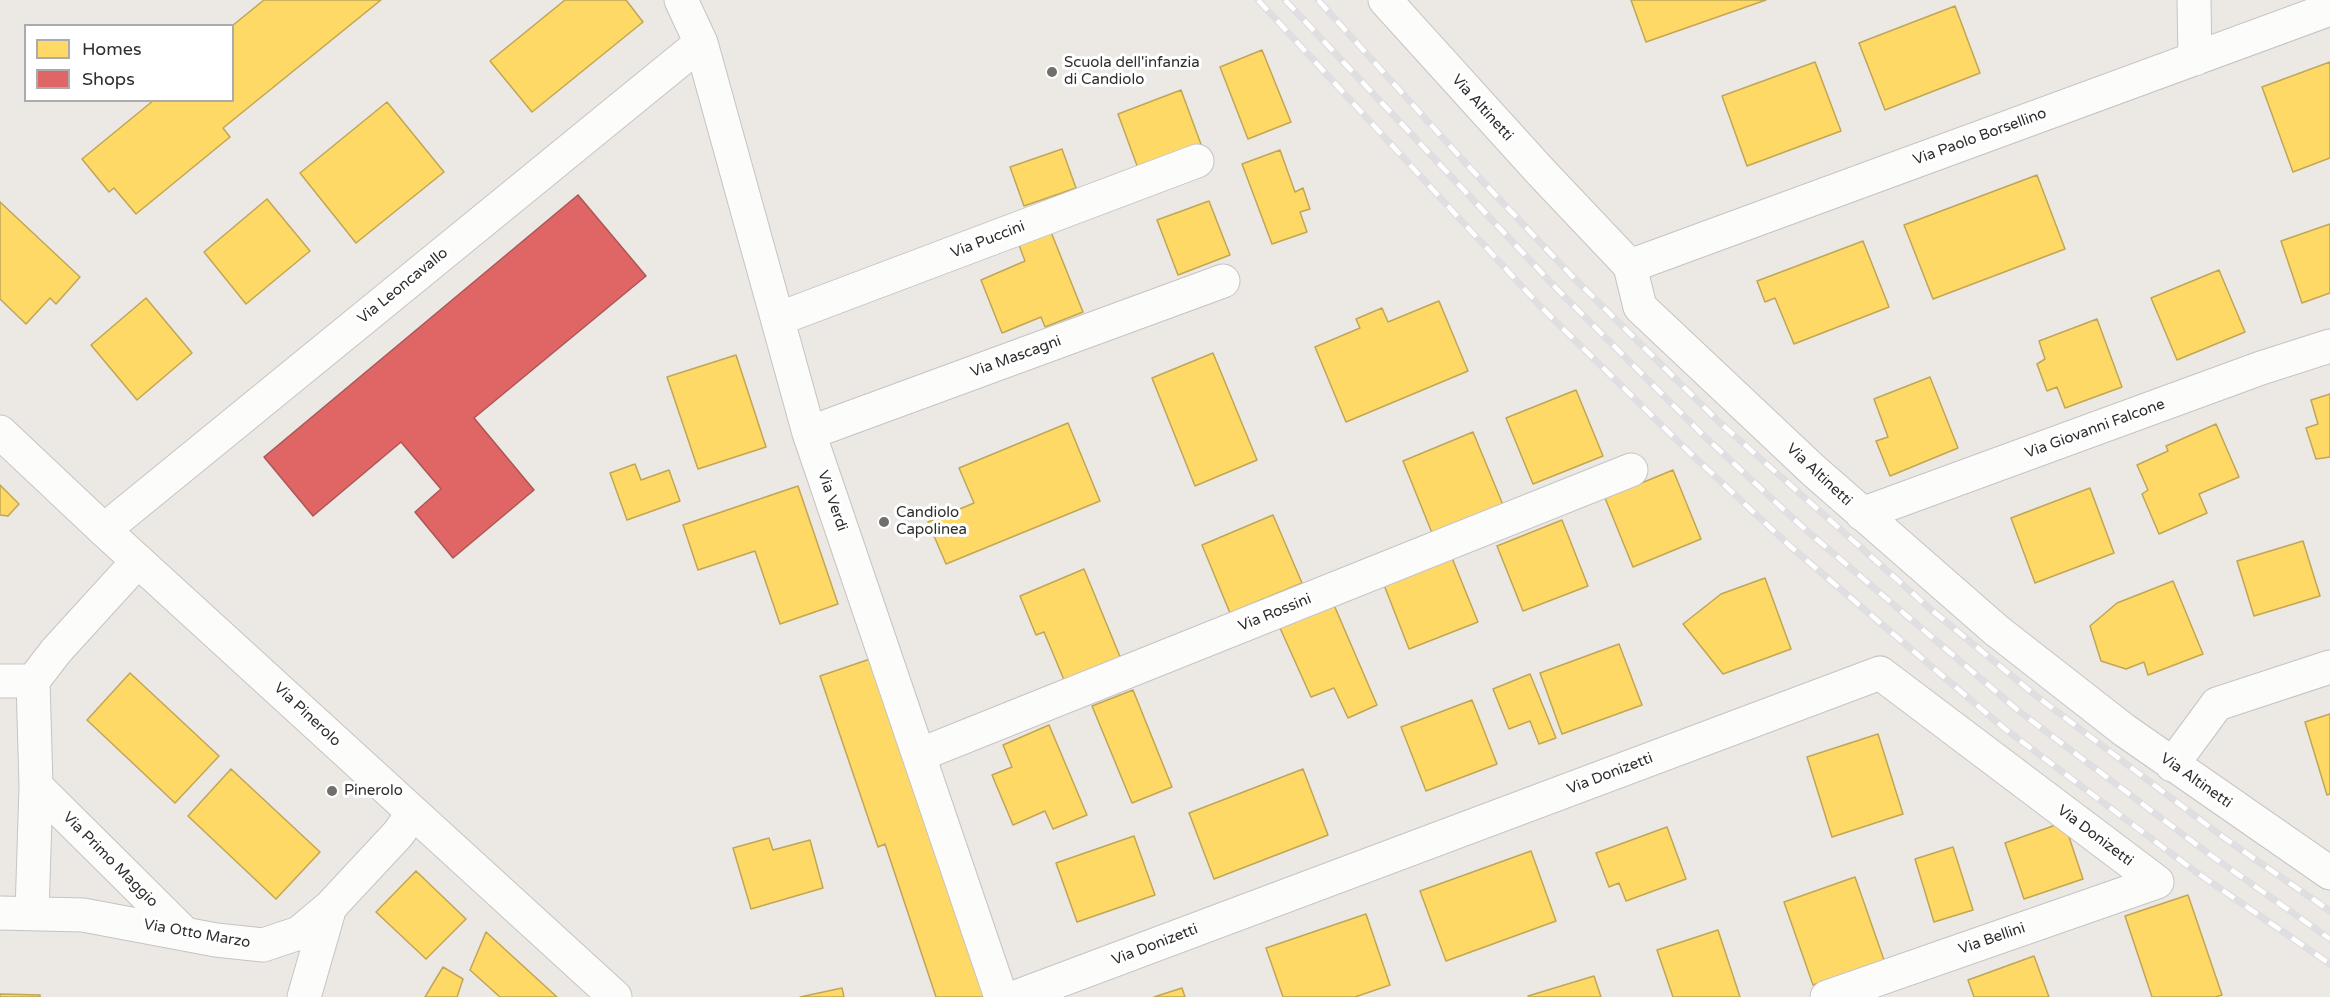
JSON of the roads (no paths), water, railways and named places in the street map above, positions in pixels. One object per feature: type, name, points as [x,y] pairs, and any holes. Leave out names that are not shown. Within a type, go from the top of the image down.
[{"type":"street","name":"Via Verdi","points":[[681,0],[702,43],[809,433],[1001,997]]},
{"type":"street","name":"Via Altinetti","points":[[1385,0],[1630,266],[1640,307],[1862,514],[1996,630],[2124,730],[2330,873]]},
{"type":"street","points":[[2194,0],[2195,59]]},
{"type":"street","name":"Via Paolo Borsellino","points":[[1630,266],[2330,9]]},
{"type":"street","name":"Via Leoncavallo","points":[[104,530],[702,43]]},
{"type":"street","name":"Via Puccini","points":[[778,319],[1197,161]]},
{"type":"street","name":"Via Mascagni","points":[[809,433],[1223,281]]},
{"type":"street","name":"Via Giovanni Falcone","points":[[1862,514],[2261,368],[2330,346]]},
{"type":"street","name":"Via Pinerolo","points":[[0,432],[104,530],[615,997]]},
{"type":"street","name":"Via Rossini","points":[[919,755],[1631,470]]},
{"type":"street","points":[[32,913],[36,786],[36,722],[33,681],[56,651],[138,561]]},
{"type":"street","points":[[2172,765],[2217,704],[2330,667]]},
{"type":"street","name":"Via Donizetti","points":[[1016,997],[1880,673],[2157,882]]},
{"type":"street","points":[[0,681],[33,681]]},
{"type":"street","name":"Via Primo Maggio","points":[[36,786],[184,933]]},
{"type":"street","name":"Via Otto Marzo","points":[[0,913],[83,915],[216,940],[263,945],[299,933],[330,907],[398,834],[413,813]]},
{"type":"street","name":"Via Bellini","points":[[1827,997],[2157,882]]},
{"type":"street","points":[[304,997],[330,907]]},
{"type":"railway","points":[[1258,0],[1541,307],[1689,452],[1791,547],[2005,729],[2196,872],[2330,964]]},
{"type":"railway","points":[[1285,0],[1557,289],[1704,436],[1807,531],[2020,712],[2209,854],[2330,939]]},
{"type":"railway","points":[[1318,0],[1470,168],[1571,275],[1718,421],[1928,607],[2035,695],[2223,837],[2330,911]]},
{"type":"place","name":"Scuola dell'infanzia di Candiolo","points":[[1052,72]]},
{"type":"place","name":"Candiolo Capolinea","points":[[884,522]]},
{"type":"place","name":"Pinerolo","points":[[332,791]]}]
